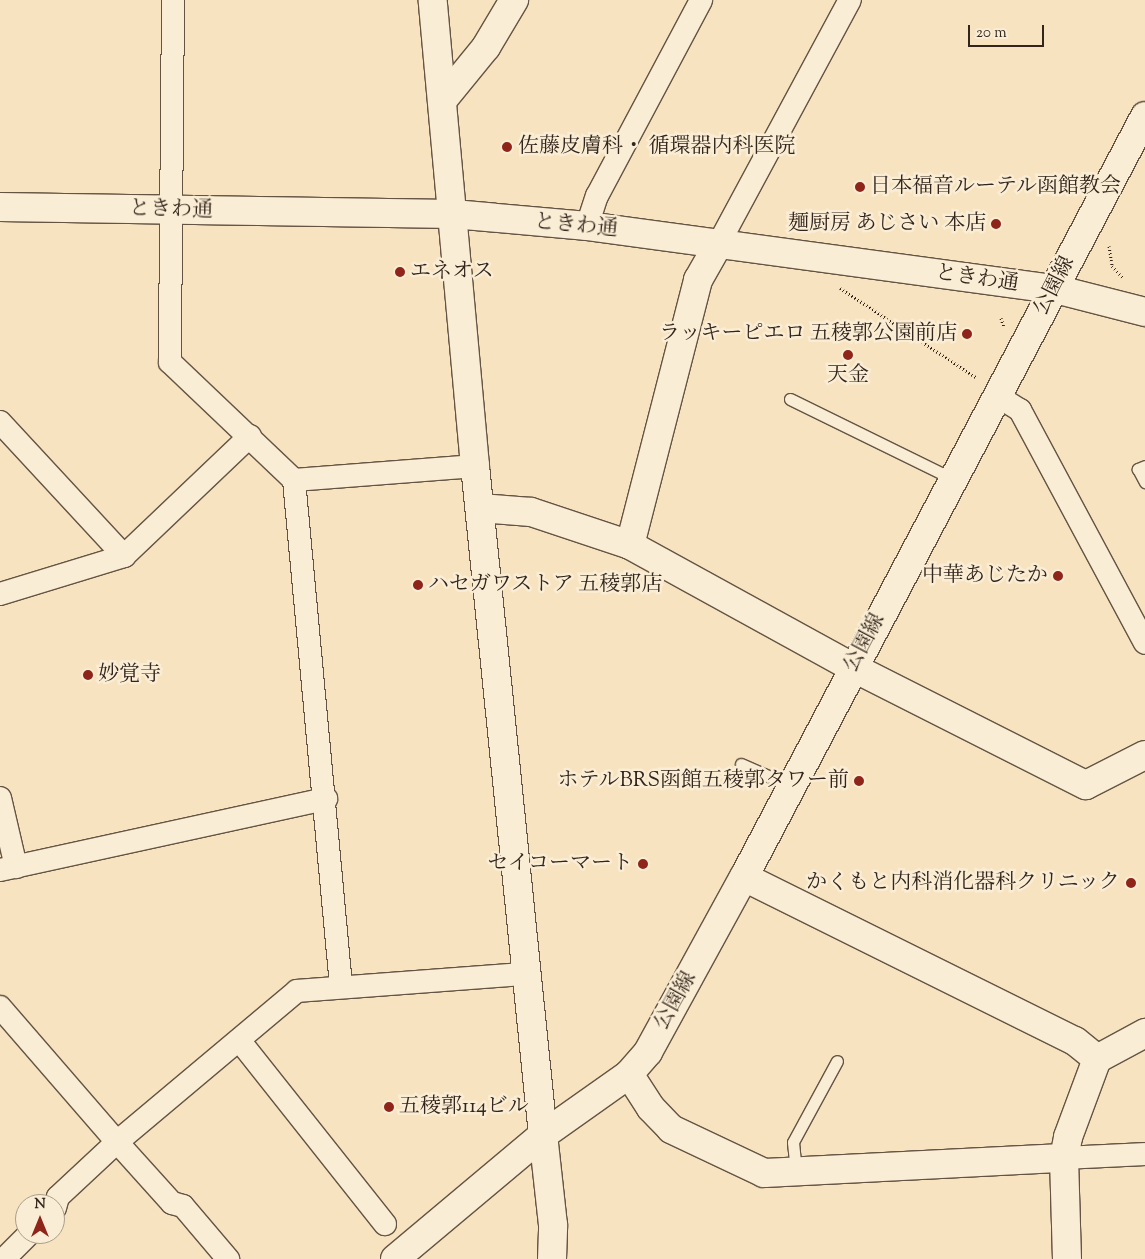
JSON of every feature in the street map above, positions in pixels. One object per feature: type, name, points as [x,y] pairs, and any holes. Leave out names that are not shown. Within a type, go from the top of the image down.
[{"type":"street","points":[[173,0],[173,210],[170,362],[250,436],[294,480],[326,799],[341,986]]},
{"type":"street","points":[[433,0],[475,466],[525,974],[553,1225],[552,1259]]},
{"type":"street","points":[[442,101],[486,47],[514,0]]},
{"type":"street","points":[[587,226],[597,196],[701,0]]},
{"type":"street","points":[[630,545],[698,280],[850,0]]},
{"type":"street","name":"公園線","points":[[395,1259],[543,1135],[629,1074],[648,1052],[744,877],[852,667],[953,479],[989,388],[1054,289],[1145,116]]},
{"type":"street","name":"ときわ通","points":[[0,207],[453,214],[587,226],[1054,289],[1145,312]]},
{"type":"street","points":[[989,388],[1020,410],[1145,643]]},
{"type":"street","points":[[0,422],[124,556]]},
{"type":"street","points":[[0,594],[124,556],[250,436]]},
{"type":"street","points":[[294,480],[475,466]]},
{"type":"street","points":[[480,508],[531,512],[630,545],[852,667],[1086,785],[1145,755]]},
{"type":"street","points":[[0,798],[8,868],[326,799]]},
{"type":"street","points":[[744,877],[1075,1042],[1097,1059]]},
{"type":"street","points":[[61,1194],[117,1142],[297,991],[341,986],[525,974]]},
{"type":"street","points":[[0,1007],[172,1203],[182,1206],[228,1259]]},
{"type":"street","points":[[1067,1259],[1064,1158],[1068,1137],[1097,1059],[1145,1033]]},
{"type":"street","points":[[239,1040],[385,1224]]},
{"type":"street","points":[[629,1074],[651,1108],[671,1129],[764,1173],[1145,1154]]},
{"type":"street","points":[[4,1259],[19,1244]]},
{"type":"lane","points":[[790,399],[953,479]]},
{"type":"lane","points":[[1145,466],[1138,469],[1145,482]]},
{"type":"lane","points":[[741,764],[791,786]]},
{"type":"lane","points":[[796,1172],[793,1142],[837,1061]]},
{"type":"path","points":[[1109,246],[1112,266],[1123,278],[1130,280]]},
{"type":"path","points":[[842,260],[837,287],[989,388]]},
{"type":"place","name":"佐藤皮膚科・ 循環器内科医院","points":[[507,147]]},
{"type":"place","name":"日本福音ルーテル函館教会","points":[[860,187]]},
{"type":"place","name":"麺厨房 あじさい 本店","points":[[996,224]]},
{"type":"place","name":"エネオス","points":[[400,272]]},
{"type":"place","name":"ラッキーピエロ 五稜郭公園前店","points":[[967,334]]},
{"type":"place","name":"天金","points":[[848,355]]},
{"type":"place","name":"中華あじたか","points":[[1058,576]]},
{"type":"place","name":"ハセガワストア 五稜郭店","points":[[418,585]]},
{"type":"place","name":"妙覚寺","points":[[88,675]]},
{"type":"place","name":"ホテルBRS函館五稜郭タワー前","points":[[859,781]]},
{"type":"place","name":"セイコーマート","points":[[643,864]]},
{"type":"place","name":"かくもと内科消化器科クリニック","points":[[1131,883]]},
{"type":"place","name":"五稜郭114ビル","points":[[389,1107]]}]
